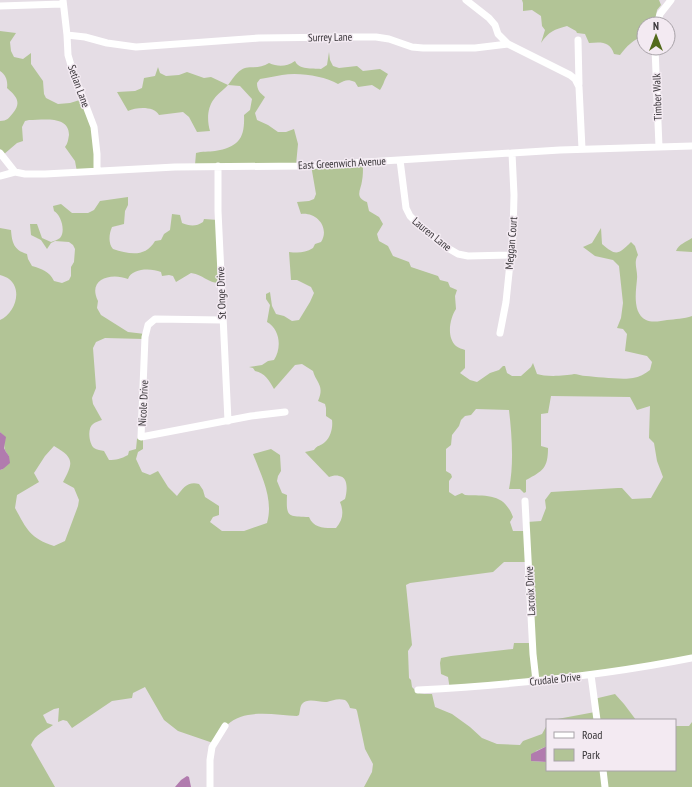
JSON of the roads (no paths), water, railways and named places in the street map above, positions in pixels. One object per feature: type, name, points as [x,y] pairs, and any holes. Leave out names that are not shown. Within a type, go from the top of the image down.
[{"type":"street","points":[[466,0],[492,21],[498,34],[508,44],[570,75],[576,79],[579,87]]},
{"type":"street","points":[[659,16],[671,0]]},
{"type":"street","points":[[0,6],[62,2]]},
{"type":"street","name":"Setian Lane","points":[[62,2],[67,35],[68,55],[94,127],[97,171]]},
{"type":"street","name":"Surrey Lane","points":[[67,35],[136,47],[259,38],[345,37],[376,37],[389,39],[412,47],[423,48],[475,48],[508,44]]},
{"type":"street","points":[[578,40],[582,149]]},
{"type":"street","name":"Timber Walk","points":[[655,56],[659,147]]},
{"type":"street","name":"East Greenwich Avenue","points":[[0,176],[15,172],[25,174],[218,166],[303,166],[582,149],[692,146]]},
{"type":"street","points":[[0,153],[15,172]]},
{"type":"street","name":"Meggan Court","points":[[500,332],[506,302],[514,215],[512,153]]},
{"type":"street","name":"Lauren Lane","points":[[400,160],[406,208],[410,216],[418,224],[446,247],[458,254],[468,256],[510,255]]},
{"type":"street","name":"St Onge Drive","points":[[218,166],[222,320],[228,421]]},
{"type":"street","name":"Nicole Drive","points":[[222,320],[165,318],[155,319],[148,325],[145,337],[141,437],[285,412]]},
{"type":"street","name":"Lacroix Drive","points":[[525,501],[533,654],[536,681]]},
{"type":"street","name":"Crudale Drive","points":[[418,690],[536,681],[591,675],[692,658]]},
{"type":"street","points":[[591,675],[597,719]]},
{"type":"street","points":[[210,787],[210,760],[212,747],[225,726]]},
{"type":"street","points":[[603,771],[605,787]]}]
